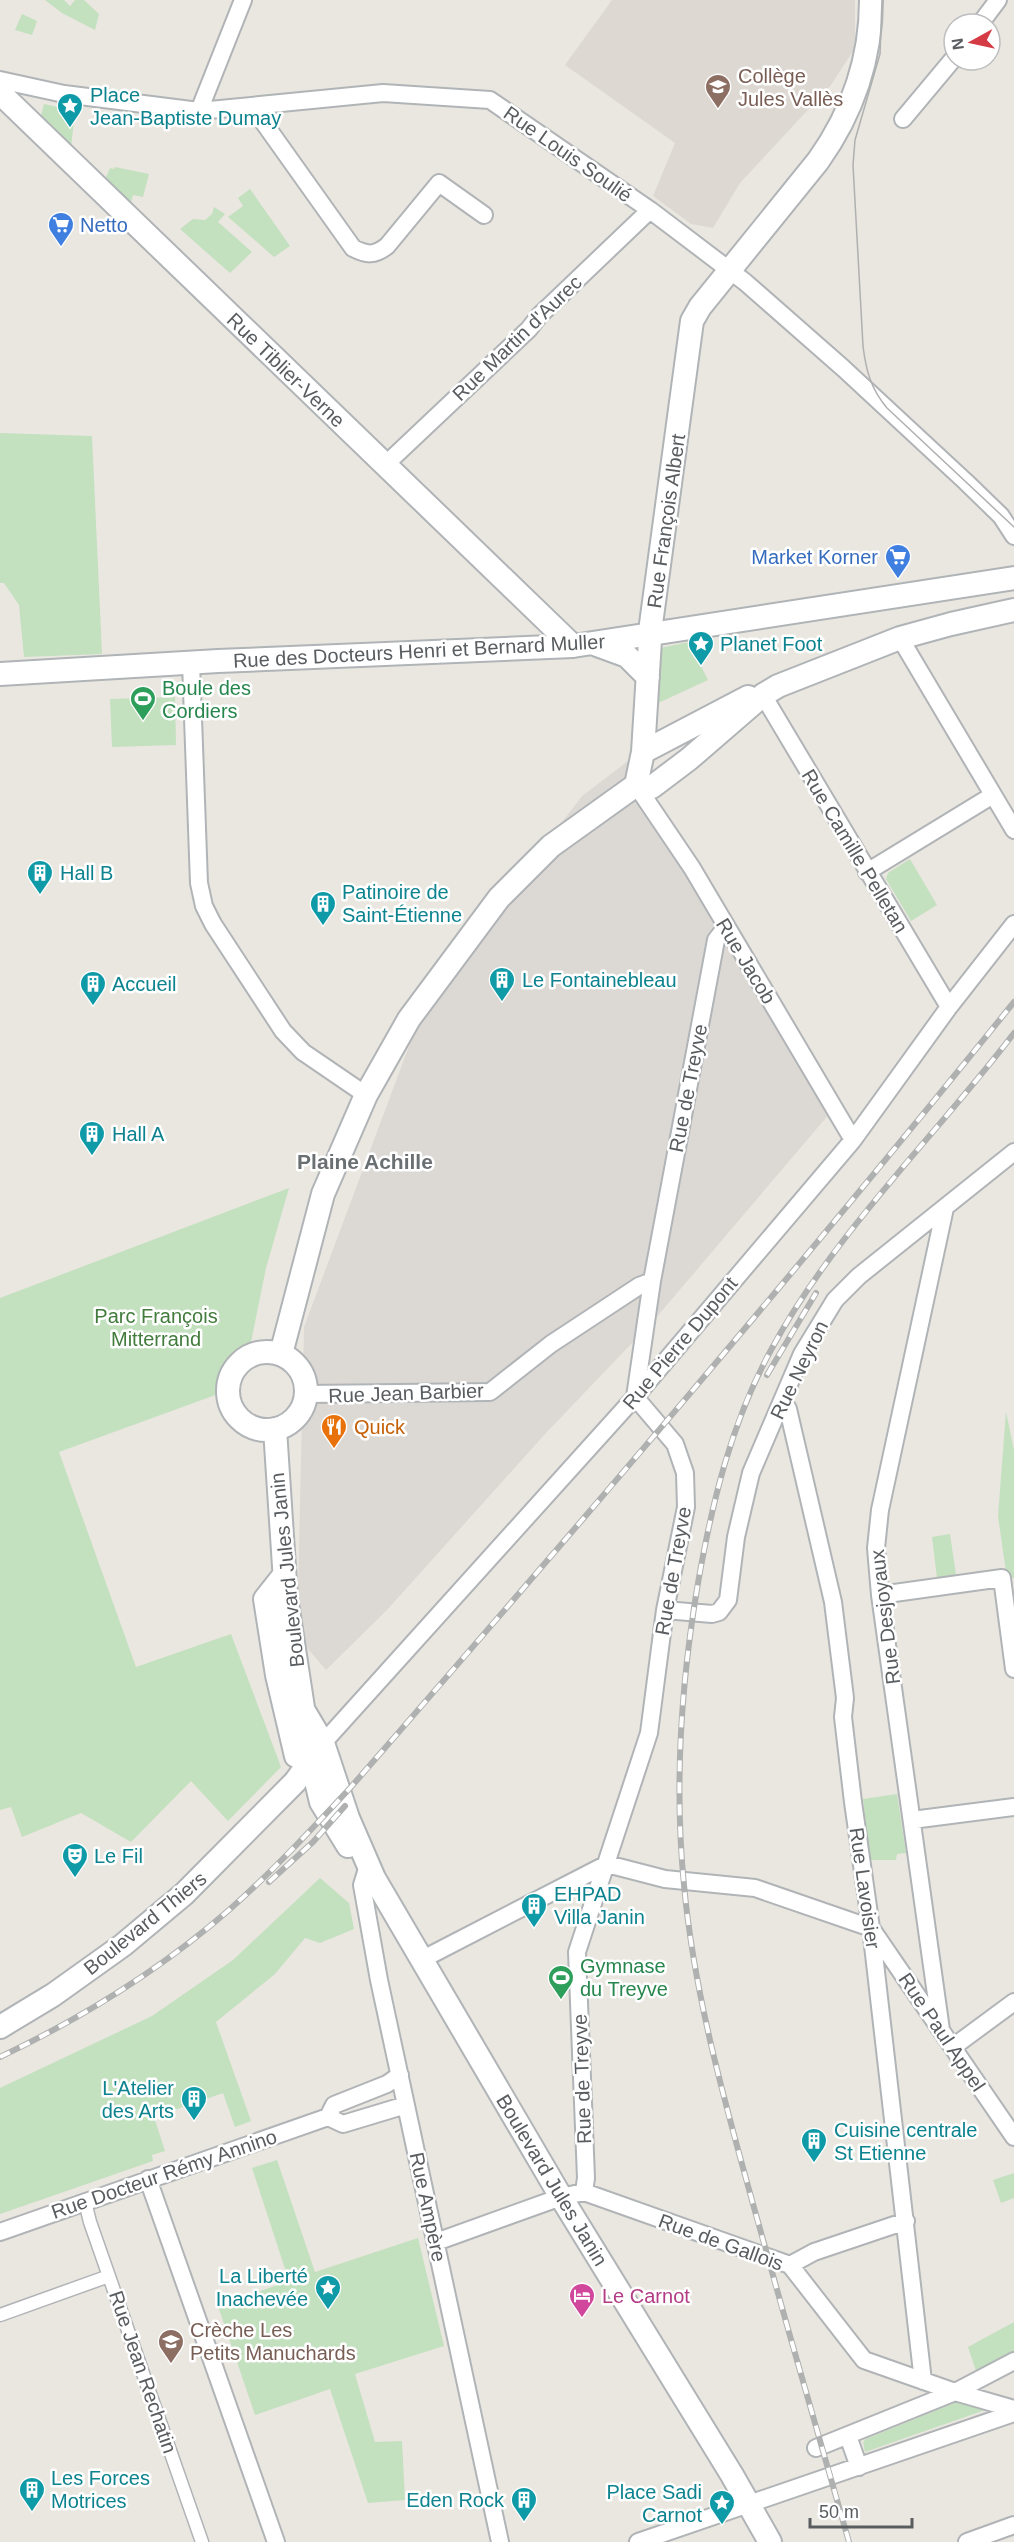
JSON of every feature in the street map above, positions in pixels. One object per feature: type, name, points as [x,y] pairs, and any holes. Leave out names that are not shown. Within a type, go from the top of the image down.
[{"type":"main road","name":"Rue François Albert","points":[[636,785],[644,752],[650,636],[692,321],[818,161],[843,122],[861,81],[867,55],[871,29],[871,0]]},
{"type":"main road","name":"Rue Tiblier-Verne","points":[[0,93],[384,466],[583,645]]},
{"type":"main road","name":"Rue des Docteurs Henri et Bernard Muller","points":[[0,674],[583,645],[1014,578]]},
{"type":"main road","points":[[644,752],[747,697],[763,695],[854,655],[900,638],[1014,610]]},
{"type":"main road","points":[[583,645],[627,656],[648,677]]},
{"type":"main road","points":[[281,1354],[323,1194],[366,1095],[409,1019],[499,898],[552,846],[636,785],[652,787],[689,759],[763,695]]},
{"type":"main road","points":[[262,1352],[281,1354],[292,1360],[300,1370],[305,1382],[306,1394],[303,1407],[286,1425],[275,1429],[258,1429],[246,1424],[236,1415],[230,1404],[229,1379],[235,1367],[244,1358],[262,1352]]},
{"type":"main road","name":"Boulevard Jules Janin","points":[[275,1429],[284,1575],[293,1652],[311,1766],[321,1802],[370,1875],[561,2197],[770,2542]]},
{"type":"main road","points":[[284,1575],[265,1599],[277,1675],[296,1750],[311,1766]]},
{"type":"main road","name":"Boulevard Jules Janin","points":[[311,1766],[348,1818]]},
{"type":"main road","name":"Boulevard Jules Janin","points":[[311,1766],[327,1785],[348,1818],[370,1875]]},
{"type":"main road","name":"Boulevard Thiers","points":[[0,2027],[53,1995],[153,1921],[215,1865],[311,1766]]},
{"type":"main road","points":[[276,1802],[303,1799],[321,1802]]},
{"type":"street","points":[[199,111],[243,0]]},
{"type":"street","points":[[903,119],[942,72]]},
{"type":"street","name":"Rue Louis Soulié","points":[[0,80],[63,94],[199,111],[383,93],[490,100],[650,210],[730,270],[855,379],[1002,516],[1014,536]]},
{"type":"street","points":[[257,106],[264,123],[353,248],[367,255],[378,253],[387,246],[439,183],[484,215]]},
{"type":"street","name":"Rue Martin d'Aurec","points":[[384,466],[529,329],[539,316],[650,210]]},
{"type":"street","points":[[900,638],[1014,830]]},
{"type":"street","points":[[192,663],[199,883],[204,906],[213,924],[283,1030],[303,1052],[366,1095]]},
{"type":"street","name":"Rue Camille Pelletan","points":[[763,695],[949,1007]]},
{"type":"street","name":"Rue Jacob","points":[[636,785],[692,868],[853,1140]]},
{"type":"street","points":[[867,872],[993,795]]},
{"type":"street","name":"Rue Pierre Dupont","points":[[311,1766],[636,1397],[853,1140],[949,1007],[1014,924]]},
{"type":"street","name":"Rue de Treyve","points":[[584,2192],[586,2178],[577,1952],[649,1733],[665,1610],[686,1507],[685,1473],[675,1444],[636,1397],[652,1281],[716,940],[726,927]]},
{"type":"street","name":"Rue Neyron","points":[[665,1610],[712,1614],[718,1612],[728,1600],[736,1537],[751,1473],[802,1354],[841,1293],[859,1276],[1014,1152]]},
{"type":"street","name":"Rue Desjoyaux","points":[[941,2030],[876,1559],[877,1526],[945,1208]]},
{"type":"street","name":"Rue Jean Barbier","points":[[306,1394],[490,1392],[551,1344],[652,1281]]},
{"type":"street","name":"Rue Lavoisier","points":[[783,1400],[788,1409],[833,1602],[845,1698],[843,1717],[871,1928],[923,2381]]},
{"type":"street","points":[[880,1595],[1002,1578],[1014,1670]]},
{"type":"street","points":[[912,1820],[1014,1807]]},
{"type":"street","points":[[421,1960],[607,1864],[665,1879],[755,1888],[871,1928]]},
{"type":"street","name":"Rue Ampère","points":[[370,1875],[362,1885],[365,1907],[500,2542]]},
{"type":"street","name":"Rue Paul Appel","points":[[871,1928],[1014,2137]]},
{"type":"street","points":[[953,2048],[1014,2002]]},
{"type":"street","name":"Rue Docteur Rémy Annino","points":[[328,2117],[333,2105],[387,2084],[400,2074]]},
{"type":"street","name":"Rue Docteur Rémy Annino","points":[[0,2232],[328,2117],[343,2124],[406,2105]]},
{"type":"street","points":[[148,2179],[275,2540]]},
{"type":"street","points":[[436,2242],[561,2197],[584,2192]]},
{"type":"street","name":"Rue de Gallois","points":[[584,2192],[790,2265],[864,2360],[1014,2411]]},
{"type":"street","name":"Rue Jean Rechatin","points":[[85,2202],[202,2542]]},
{"type":"street","points":[[790,2265],[814,2252],[906,2221]]},
{"type":"street","points":[[0,2315],[109,2277]]},
{"type":"street","points":[[816,2448],[955,2392],[1014,2361]]},
{"type":"street","points":[[638,2542],[859,2467],[1014,2411]]},
{"type":"street","points":[[848,2436],[859,2467]]},
{"type":"street","points":[[967,2542],[1014,2525]]},
{"type":"shaded area","name":"Collège Jules Vallès","points":[[612,0],[855,0],[855,48],[831,85],[740,183],[713,228],[691,224],[653,196],[675,143],[565,65]]},
{"type":"shaded area","points":[[628,761],[836,1106],[655,1319],[546,1433],[387,1610],[326,1670],[297,1636],[304,1327],[427,998],[582,796]]},
{"type":"green space","points":[[45,0],[64,0],[70,6],[75,0],[84,0],[99,14],[95,30],[62,13]]},
{"type":"green space","points":[[22,14],[37,21],[32,35],[15,30]]},
{"type":"green space","points":[[44,104],[75,111],[71,148],[40,119]]},
{"type":"green space","points":[[110,168],[149,174],[143,197],[133,195],[130,206],[104,182]]},
{"type":"green space","points":[[250,189],[290,246],[274,257],[228,217],[243,206],[238,198]]},
{"type":"green space","points":[[214,207],[225,214],[218,222],[252,252],[230,273],[180,229],[193,219],[205,220],[212,214]]},
{"type":"green space","points":[[0,433],[92,436],[102,654],[24,657],[19,605],[4,583],[0,583]]},
{"type":"green space","points":[[689,642],[708,680],[656,704],[660,648]]},
{"type":"green space","name":"Boule des Cordiers","points":[[175,697],[176,745],[112,747],[110,699]]},
{"type":"green space","points":[[910,859],[937,905],[911,921],[886,879],[888,873]]},
{"type":"green space","name":"Parc François Mitterrand","points":[[289,1188],[266,1268],[250,1347],[227,1370],[221,1393],[59,1452],[136,1667],[231,1634],[281,1767],[228,1821],[191,1781],[131,1842],[81,1813],[22,1837],[11,1807],[0,1810],[0,1298]]},
{"type":"green space","points":[[1006,1412],[1014,1450],[1014,1578],[1007,1579],[998,1516]]},
{"type":"green space","points":[[950,1534],[956,1575],[937,1578],[932,1537]]},
{"type":"green space","points":[[897,1794],[906,1853],[897,1854],[896,1860],[870,1860],[863,1799]]},
{"type":"green space","points":[[320,1878],[349,1903],[354,1929],[320,1943],[305,1938],[275,1974],[216,2022],[251,2121],[235,2127],[223,2093],[154,2117],[165,2151],[152,2155],[153,2161],[0,2214],[0,2088],[152,2016],[233,1960]]},
{"type":"green space","points":[[277,2160],[315,2272],[418,2238],[444,2346],[355,2374],[375,2442],[402,2441],[405,2500],[368,2503],[330,2389],[255,2415],[218,2306],[289,2281],[252,2168]]},
{"type":"green space","points":[[1014,2173],[1014,2198],[1001,2203],[993,2180]]},
{"type":"green space","points":[[1014,2322],[1014,2354],[976,2371],[968,2347]]},
{"type":"green space","points":[[959,2401],[988,2409],[865,2452],[863,2442],[866,2439]]},
{"type":"tram line","points":[[882,0],[880,54],[855,140],[853,165],[863,346],[868,372],[873,387],[887,408],[1014,527]]},
{"type":"railway","points":[[0,2057],[90,2009],[176,1953],[261,1881],[307,1834],[351,1787],[603,1496],[851,1201],[1014,1002]]},
{"type":"railway","points":[[849,2542],[731,2125],[711,2046],[695,1966],[684,1885],[680,1809],[681,1734],[687,1658],[698,1583],[717,1493],[734,1435],[771,1350],[796,1307],[854,1226],[1014,1033]]},
{"type":"railway","points":[[767,1375],[816,1293]]},
{"type":"railway","points":[[269,1882],[313,1842],[345,1806]]},
{"type":"place","name":"Collège Jules Vallès","points":[[718,110]]},
{"type":"place","name":"Place Jean-Baptiste Dumay","points":[[70,129]]},
{"type":"place","name":"Netto","points":[[61,248]]},
{"type":"place","name":"Market Korner","points":[[898,580]]},
{"type":"place","name":"Planet Foot","points":[[701,667]]},
{"type":"place","name":"Boule des Cordiers","points":[[143,722]]},
{"type":"place","name":"Hall B","points":[[40,896]]},
{"type":"place","name":"Patinoire de Saint-Étienne","points":[[323,927]]},
{"type":"place","name":"Le Fontainebleau","points":[[502,1003]]},
{"type":"place","name":"Accueil","points":[[93,1007]]},
{"type":"place","name":"Hall A","points":[[92,1157]]},
{"type":"place","name":"Quick","points":[[334,1450]]},
{"type":"place","name":"Le Fil","points":[[75,1879]]},
{"type":"place","name":"EHPAD Villa Janin","points":[[534,1929]]},
{"type":"place","name":"Gymnase du Treyve","points":[[561,2001]]},
{"type":"place","name":"L'Atelier des Arts","points":[[194,2122]]},
{"type":"place","name":"Cuisine centrale St Etienne","points":[[814,2164]]},
{"type":"place","name":"La Liberté Inachevée","points":[[328,2311]]},
{"type":"place","name":"Le Carnot","points":[[582,2319]]},
{"type":"place","name":"Crèche Les Petits Manuchards","points":[[171,2365]]},
{"type":"place","name":"Les Forces Motrices","points":[[32,2513]]},
{"type":"place","name":"Eden Rock","points":[[524,2523]]},
{"type":"place","name":"Place Sadi Carnot","points":[[722,2526]]},
{"type":"district","name":"Plaine Achille","points":[[365,1161]]}]
